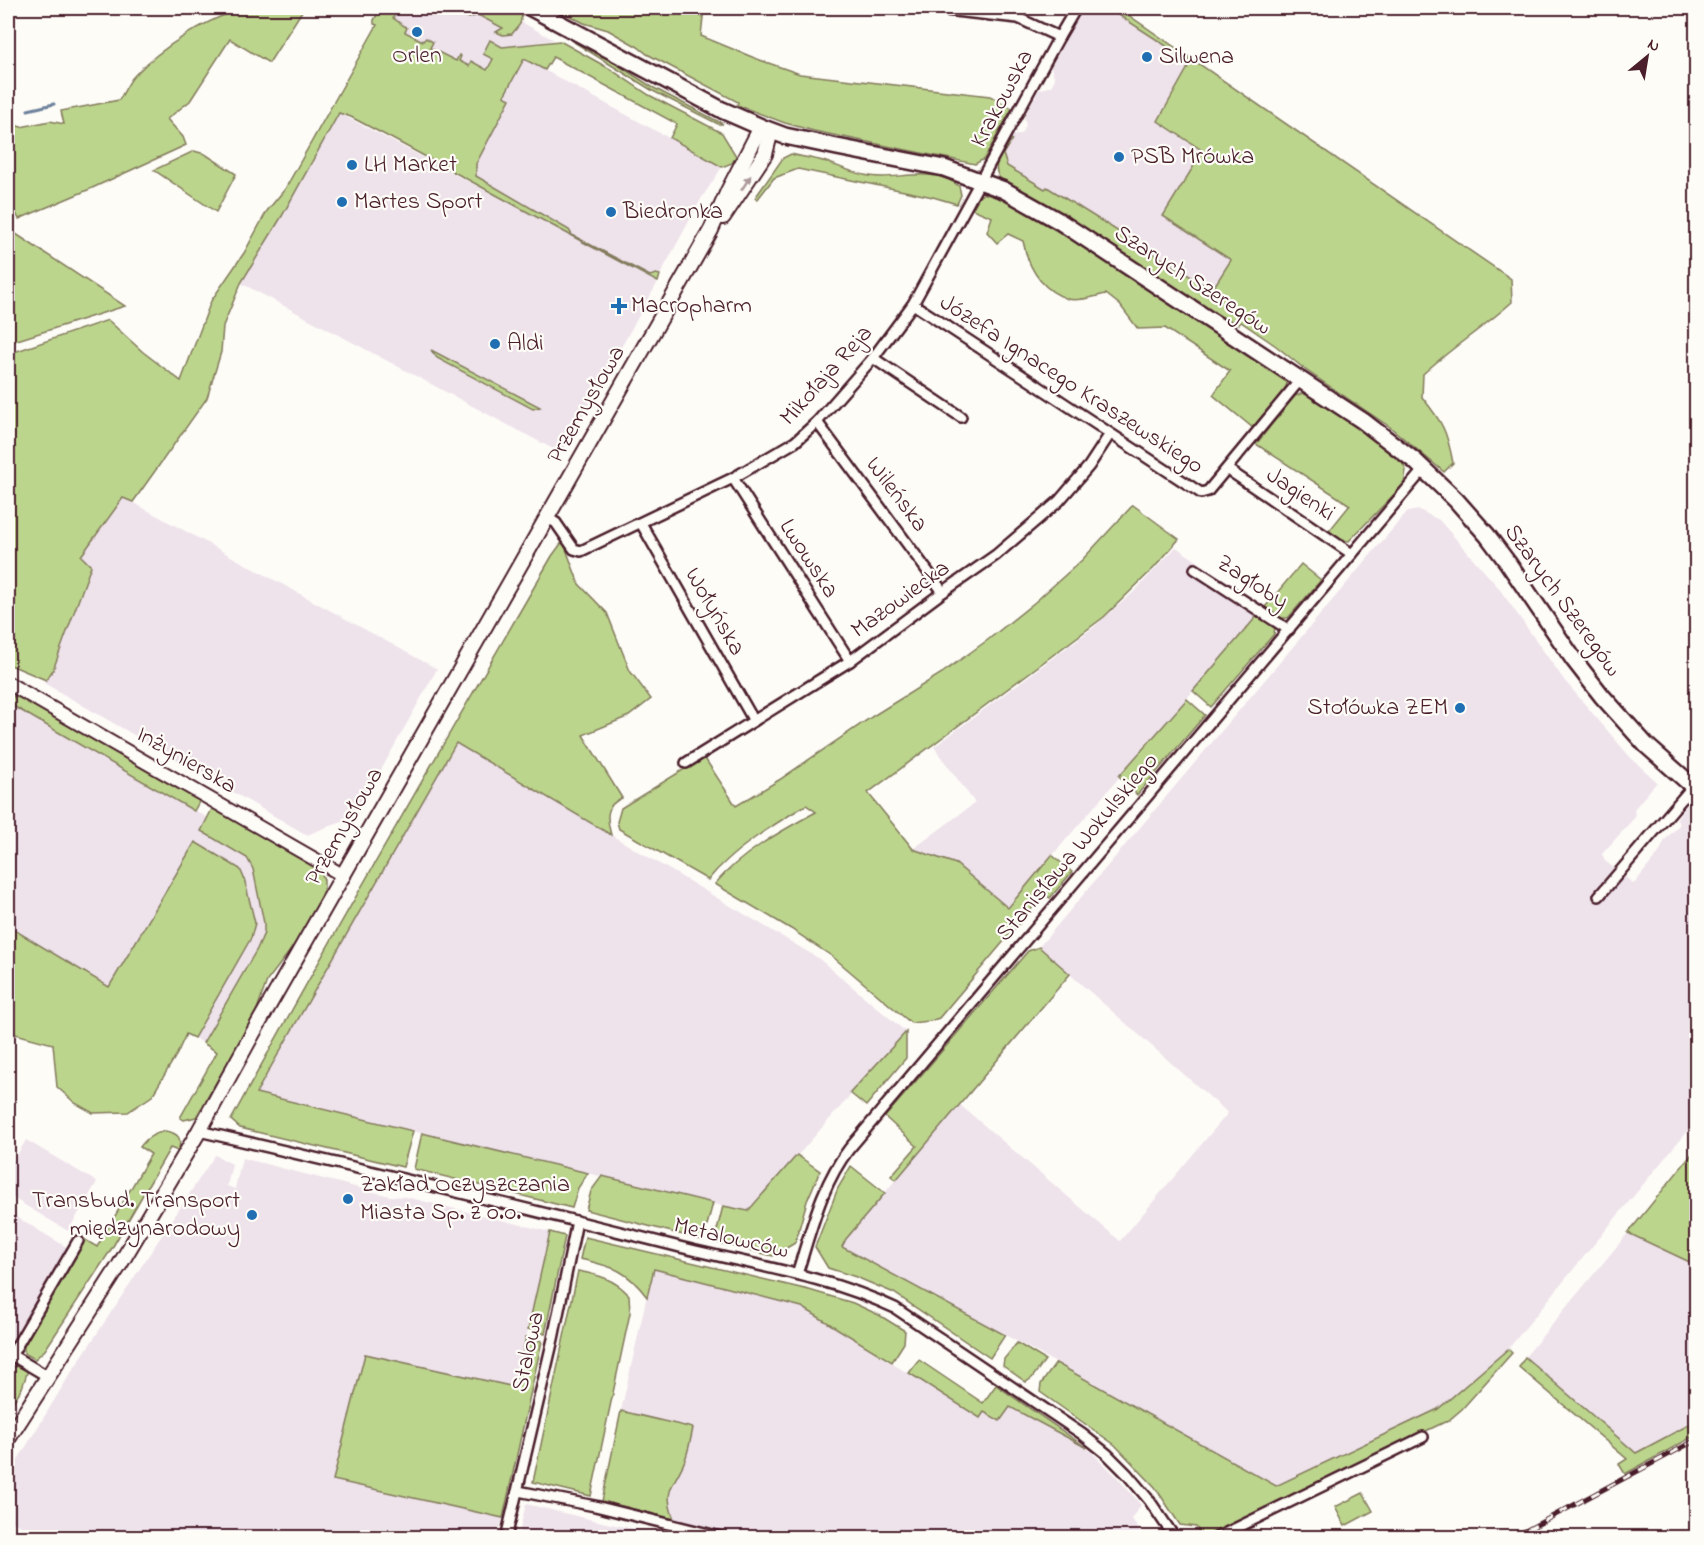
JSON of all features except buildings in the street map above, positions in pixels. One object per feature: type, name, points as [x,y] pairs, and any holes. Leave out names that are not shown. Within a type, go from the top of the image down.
[{"type":"main road","name":"Szarych Szeregów","points":[[531,8],[694,95],[766,129],[828,145],[944,168],[1004,190],[1059,221],[1363,421],[1424,469],[1456,500],[1487,535],[1574,660],[1602,696],[1646,745],[1695,787]]},
{"type":"main road","name":"Przemysłowa","points":[[8,1439],[119,1266],[199,1131],[711,230],[728,191],[766,129]]},
{"type":"street","name":"Krakowska","points":[[927,8],[985,11],[1018,18],[1059,37]]},
{"type":"street","name":"Krakowska","points":[[981,180],[1076,8]]},
{"type":"street","name":"Mikołaja Reja","points":[[548,518],[556,523],[573,549],[581,550],[733,478],[795,442],[817,422],[873,358],[913,304],[981,180]]},
{"type":"street","name":"Józefa Ignacego Kraszewskiego","points":[[913,304],[1201,493],[1208,491],[1300,380]]},
{"type":"street","points":[[873,358],[961,417]]},
{"type":"street","name":"Wileńska","points":[[817,422],[944,591]]},
{"type":"street","name":"Mazowiecka","points":[[686,763],[850,661],[996,555],[1059,501],[1089,466],[1110,434]]},
{"type":"street","name":"Jagienki","points":[[1227,469],[1352,554]]},
{"type":"street","name":"Stanisława Wokulskiego","points":[[797,1274],[824,1192],[845,1154],[1424,469]]},
{"type":"street","name":"Lwowska","points":[[733,478],[850,661]]},
{"type":"street","name":"Wołyńska","points":[[641,523],[754,721]]},
{"type":"street","name":"Zagłoby","points":[[1195,569],[1289,630]]},
{"type":"street","name":"Inżynierska","points":[[8,683],[344,876]]},
{"type":"street","points":[[1599,896],[1695,787]]},
{"type":"street","name":"Metalowców","points":[[199,1131],[847,1287],[895,1308],[1082,1434],[1127,1474],[1149,1500],[1174,1538]]},
{"type":"street","name":"Stalowa","points":[[506,1538],[553,1339],[577,1221]]},
{"type":"street","points":[[47,1376],[9,1356],[78,1241]]},
{"type":"street","points":[[1216,1538],[1423,1437]]},
{"type":"street","points":[[518,1491],[595,1506],[725,1538]]},
{"type":"shaded area","points":[[386,8],[496,8],[554,40],[530,43],[492,82],[377,25]]},
{"type":"shaded area","points":[[1083,8],[1108,8],[1192,62],[1158,122],[1271,195],[1209,295],[1007,166],[1003,154],[1013,136],[1021,134],[1026,125],[1024,116],[1039,90],[1051,86],[1055,79],[1051,67]]},
{"type":"shaded area","points":[[524,59],[722,167],[701,199],[660,275],[650,276],[571,235],[569,230],[478,180],[476,164],[510,99],[504,96]]},
{"type":"shaded area","points":[[339,113],[658,282],[561,453],[241,283],[282,216]]},
{"type":"shaded area","points":[[123,497],[437,669],[356,815],[307,835],[44,683],[80,557]]},
{"type":"shaded area","points":[[1419,510],[1439,520],[1498,587],[1564,680],[1630,757],[1657,782],[1634,809],[1635,817],[1602,854],[1605,861],[1634,884],[1659,853],[1665,840],[1680,824],[1676,819],[1687,805],[1696,810],[1696,1120],[1508,1349],[1438,1409],[1276,1486],[842,1247],[846,1239],[959,1104],[1120,1241],[1228,1113],[1039,947],[1407,512]]},
{"type":"shaded area","points":[[1176,547],[1265,607],[998,919],[913,849],[975,803],[934,747],[1094,627],[1136,590]]},
{"type":"shaded area","points":[[8,703],[208,818],[300,908],[218,1052],[8,926]]},
{"type":"shaded area","points":[[456,743],[818,958],[906,1032],[748,1212],[256,1093]]},
{"type":"shaded area","points":[[26,1140],[97,1182],[68,1231],[8,1195],[8,1171]]},
{"type":"shaded area","points":[[215,1155],[232,1164],[227,1186],[235,1189],[242,1158],[390,1196],[406,1197],[550,1232],[515,1387],[365,1354],[489,1516],[503,1518],[497,1537],[47,1538],[8,1520],[10,1473],[69,1376]]},
{"type":"shaded area","points":[[8,1212],[68,1248],[9,1346],[8,1345]]},
{"type":"shaded area","points":[[1628,1233],[1696,1265],[1696,1421],[1637,1453],[1525,1357]]},
{"type":"shaded area","points":[[653,1269],[802,1307],[979,1418],[984,1412],[1009,1407],[1087,1448],[1141,1505],[1132,1519],[1144,1537],[741,1537],[727,1531],[674,1519],[669,1506],[669,1493],[675,1476],[686,1458],[692,1428],[621,1411]]},
{"type":"shaded area","points":[[526,1504],[597,1521],[670,1537],[518,1537]]},
{"type":"green space","points":[[246,8],[304,8],[269,63],[230,39],[190,101],[167,119],[183,137],[186,145],[19,219],[8,198],[8,123],[21,127],[50,121],[64,124],[61,111],[119,100],[134,76],[157,55],[201,26]]},
{"type":"green space","points":[[381,8],[398,8],[393,18],[407,28],[405,32],[423,41],[426,38],[433,42],[430,48],[456,61],[459,55],[461,56],[459,61],[469,66],[471,61],[487,70],[493,59],[483,54],[490,40],[502,47],[560,41],[610,69],[649,95],[722,133],[736,156],[732,163],[722,167],[670,138],[677,124],[553,57],[545,70],[524,59],[504,96],[510,99],[476,164],[476,176],[569,230],[572,235],[650,276],[660,275],[658,282],[390,137],[339,113],[282,216],[241,283],[223,326],[221,352],[207,398],[133,502],[123,498],[81,556],[91,566],[53,670],[46,680],[8,664],[8,354],[108,320],[143,352],[181,381],[211,301],[244,253],[267,211],[285,189],[377,25],[374,24],[374,20]]},
{"type":"green space","points":[[455,8],[507,8],[522,15],[520,24],[512,34],[503,35],[496,32],[503,28],[478,15],[469,18]]},
{"type":"green space","points":[[554,8],[704,8],[701,36],[800,74],[990,96],[1012,108],[984,159],[975,164],[814,131],[737,105],[738,102],[647,54],[608,30],[584,23]]},
{"type":"green space","points":[[1108,8],[1118,8],[1511,279],[1512,302],[1423,374],[1422,397],[1443,428],[1451,452],[1453,463],[1444,472],[1390,427],[1307,371],[1241,322],[1239,324],[1213,313],[1036,199],[1010,185],[998,175],[998,161],[1012,139],[1003,154],[1007,166],[1045,189],[1047,187],[1212,290],[1231,260],[1163,216],[1203,151],[1158,121],[1191,62]]},
{"type":"green space","points":[[574,42],[607,58],[652,87],[723,124],[718,124],[653,91]]},
{"type":"green space","points":[[194,151],[205,154],[236,174],[216,212],[154,170]]},
{"type":"green space","points":[[791,154],[874,177],[931,175],[940,177],[959,186],[961,195],[957,204],[798,169],[774,178],[757,200],[755,198],[783,158]]},
{"type":"green space","points":[[984,193],[1004,200],[1069,238],[1282,376],[1287,383],[1286,387],[1253,428],[1213,395],[1230,371],[1165,328],[1138,329],[1120,305],[1106,294],[1072,300],[1059,295],[1043,284],[1028,260],[1023,241],[1008,234],[997,243],[987,232],[992,217],[970,208],[974,201]]},
{"type":"green space","points":[[16,234],[125,306],[8,343],[8,237]]},
{"type":"green space","points":[[431,350],[540,407],[533,409],[437,358]]},
{"type":"green space","points":[[1303,393],[1311,396],[1399,457],[1406,470],[1404,484],[1349,541],[1342,540],[1329,531],[1350,505],[1256,444],[1295,396]]},
{"type":"green space","points":[[1133,505],[1179,539],[1154,568],[1104,617],[868,793],[913,849],[956,864],[1008,908],[1052,855],[1072,872],[1050,898],[1044,894],[939,1018],[911,1023],[833,957],[715,884],[749,853],[816,812],[806,805],[741,848],[708,880],[619,829],[617,822],[621,808],[704,757],[736,806],[779,780],[873,716],[942,673],[989,639],[1082,560]]},
{"type":"green space","points":[[563,541],[579,584],[607,613],[630,671],[651,699],[629,716],[583,735],[622,798],[612,805],[608,814],[611,835],[456,743],[256,1093],[413,1131],[403,1167],[240,1128],[231,1120],[390,837],[552,556]]},
{"type":"green space","points":[[1301,564],[1321,580],[1288,618],[1280,618],[1265,607]]},
{"type":"green space","points":[[1257,616],[1275,627],[1274,634],[1211,707],[1193,691]]},
{"type":"green space","points":[[8,696],[23,698],[200,800],[194,811],[8,703]]},
{"type":"green space","points":[[1187,699],[1205,715],[1137,795],[1119,776]]},
{"type":"green space","points":[[213,807],[313,863],[321,872],[324,889],[320,901],[296,943],[267,981],[256,1012],[196,1117],[184,1120],[180,1118],[217,1052],[203,1043],[264,933],[253,869],[247,858],[201,831]]},
{"type":"green space","points":[[195,842],[240,869],[255,923],[251,938],[194,1038],[186,1034],[152,1096],[128,1112],[93,1113],[75,1103],[57,1087],[53,1044],[8,1032],[8,926],[109,987]]},
{"type":"green space","points":[[1039,947],[1070,974],[896,1180],[891,1176],[917,1146],[885,1117],[1028,951]]},
{"type":"green space","points":[[906,1032],[906,1058],[866,1106],[850,1093]]},
{"type":"green space","points":[[165,1131],[173,1133],[180,1139],[178,1151],[170,1148],[112,1248],[45,1350],[35,1359],[24,1353],[24,1342],[84,1239],[97,1247],[151,1154],[140,1147],[151,1136]]},
{"type":"green space","points":[[422,1133],[588,1173],[578,1188],[572,1208],[414,1169]]},
{"type":"green space","points":[[1696,1149],[1696,1265],[1628,1233]]},
{"type":"green space","points":[[797,1155],[820,1171],[807,1201],[795,1243],[773,1256],[714,1242],[723,1206],[748,1211]]},
{"type":"green space","points":[[851,1166],[885,1193],[846,1239],[842,1247],[1005,1335],[990,1358],[894,1293],[828,1268],[815,1247],[838,1188]]},
{"type":"green space","points":[[602,1176],[713,1203],[703,1240],[586,1210],[591,1191]]},
{"type":"green space","points":[[550,1232],[565,1236],[545,1334],[528,1329]]},
{"type":"green space","points":[[585,1237],[809,1290],[853,1303],[905,1331],[904,1343],[892,1362],[802,1307],[654,1269],[647,1297],[632,1280],[618,1270],[580,1259]]},
{"type":"green space","points":[[578,1271],[606,1278],[629,1295],[630,1313],[591,1496],[533,1482]]},
{"type":"green space","points":[[526,1337],[542,1341],[503,1518],[333,1480],[365,1354],[515,1387]]},
{"type":"green space","points":[[1017,1343],[1045,1360],[1032,1378],[1026,1382],[1003,1366],[1004,1359]]},
{"type":"green space","points":[[1508,1349],[1512,1353],[1462,1409],[1449,1420],[1203,1537],[1196,1527],[1180,1525],[1155,1487],[1115,1445],[1040,1392],[1041,1384],[1056,1363],[1276,1486],[1438,1409]]},
{"type":"green space","points":[[1525,1357],[1636,1453],[1696,1421],[1696,1435],[1625,1474],[1619,1464],[1627,1459],[1519,1367]]},
{"type":"green space","points":[[919,1360],[983,1403],[996,1385],[1087,1448],[1010,1407],[1000,1421],[984,1412],[980,1418],[909,1373]]},
{"type":"green space","points":[[15,1366],[28,1370],[22,1388],[8,1410],[8,1370]]},
{"type":"green space","points":[[621,1411],[693,1428],[686,1457],[670,1492],[670,1508],[674,1519],[602,1501]]},
{"type":"green space","points":[[1363,1493],[1373,1511],[1345,1526],[1335,1507]]},
{"type":"waterway","points":[[28,110],[54,104]]},
{"type":"railway","points":[[1512,1538],[1696,1440]]},
{"type":"place","name":"Orlen","points":[[417,32]]},
{"type":"place","name":"Silwena","points":[[1147,57]]},
{"type":"place","name":"PSB Mrówka","points":[[1119,157]]},
{"type":"place","name":"LH Market","points":[[352,165]]},
{"type":"place","name":"Martes Sport","points":[[342,202]]},
{"type":"place","name":"Biedronka","points":[[611,212]]},
{"type":"place","name":"Macropharm","points":[[619,306]]},
{"type":"place","name":"Aldi","points":[[495,344]]},
{"type":"place","name":"Stołówka ZEM","points":[[1460,708]]},
{"type":"place","name":"Zakład Oczyszczania Miasta Sp. z o.o.","points":[[348,1199]]},
{"type":"place","name":"Transbud. Transport międzynarodowy","points":[[252,1215]]}]
